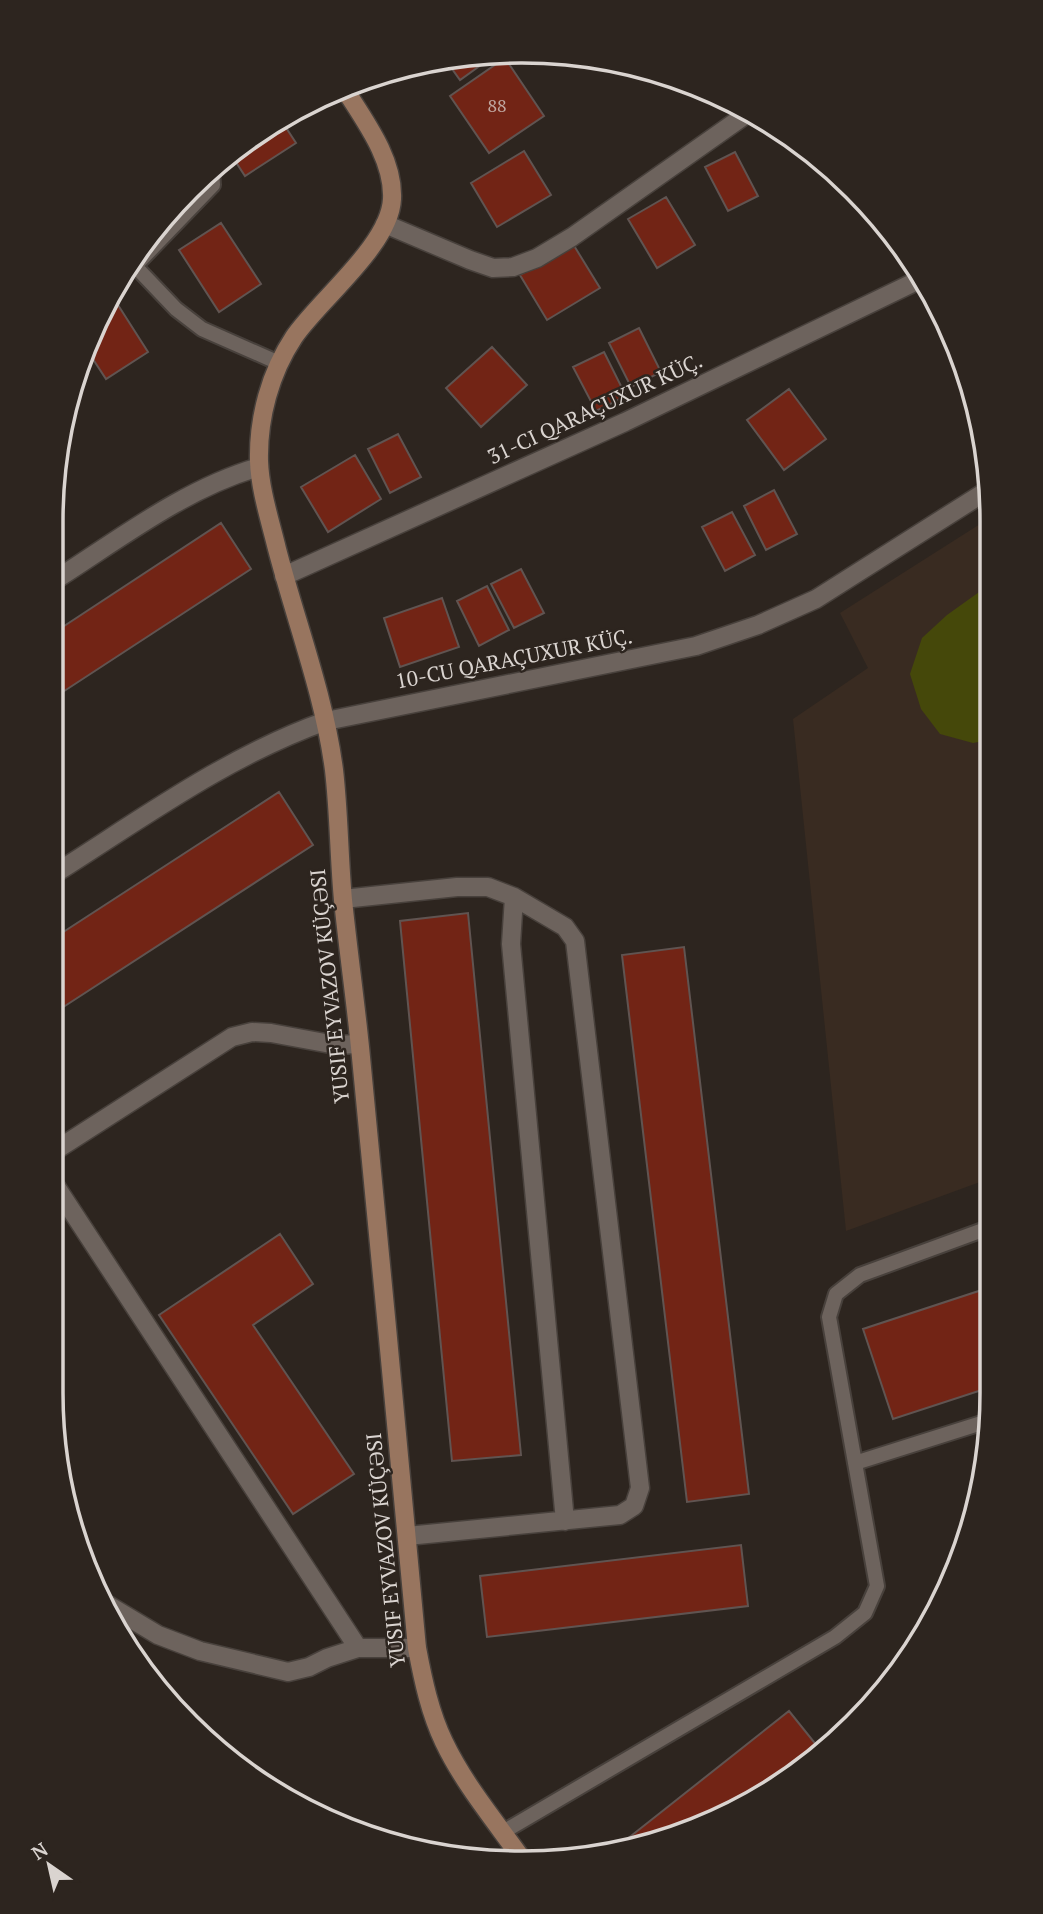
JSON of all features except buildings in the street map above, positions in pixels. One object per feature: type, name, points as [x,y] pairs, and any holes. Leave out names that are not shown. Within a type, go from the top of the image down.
[{"type":"street","name":"YUSIF EYVAZOV KÜÇƏSI","points":[[349,97],[385,162],[392,204],[385,224],[364,256],[295,335],[279,363],[266,400],[259,439],[259,467],[266,508],[326,721],[334,776],[343,899],[422,1677],[442,1739],[455,1764],[516,1851]]},
{"type":"street","points":[[385,224],[492,268],[513,267],[537,258],[572,237],[740,118]]},
{"type":"street","name":"31-CI QARAÇUXUR KÜÇ.","points":[[284,576],[625,422],[913,283]]},
{"type":"street","points":[[63,575],[186,498],[234,474],[259,467]]},
{"type":"street","name":"10-CU QARAÇUXUR KÜÇ.","points":[[63,869],[253,751],[326,721],[696,646],[758,625],[816,599],[979,496]]},
{"type":"street","points":[[343,899],[457,887],[488,887],[514,897],[565,927],[575,942],[640,1488],[634,1506],[620,1515],[407,1536]]},
{"type":"street","points":[[514,897],[511,944],[565,1521]]},
{"type":"street","points":[[63,1146],[232,1037],[262,1032],[328,1044],[359,1044]]},
{"type":"street","points":[[63,1197],[358,1648]]},
{"type":"street","points":[[118,1611],[158,1635],[200,1651],[288,1672],[358,1648],[418,1648]]},
{"type":"lane","points":[[172,225],[213,183]]},
{"type":"lane","points":[[138,270],[176,309],[202,329],[279,363]]},
{"type":"lane","points":[[503,1832],[835,1637],[865,1613],[877,1586],[829,1317],[836,1294],[860,1275],[980,1231]]},
{"type":"lane","points":[[855,1463],[979,1424]]},
{"type":"shaded area","points":[[980,524],[980,1182],[846,1231],[793,719],[868,668],[840,613]]},
{"type":"shaded area","points":[[980,591],[980,742],[973,743],[940,734],[921,709],[910,674],[922,638],[947,615]]}]
